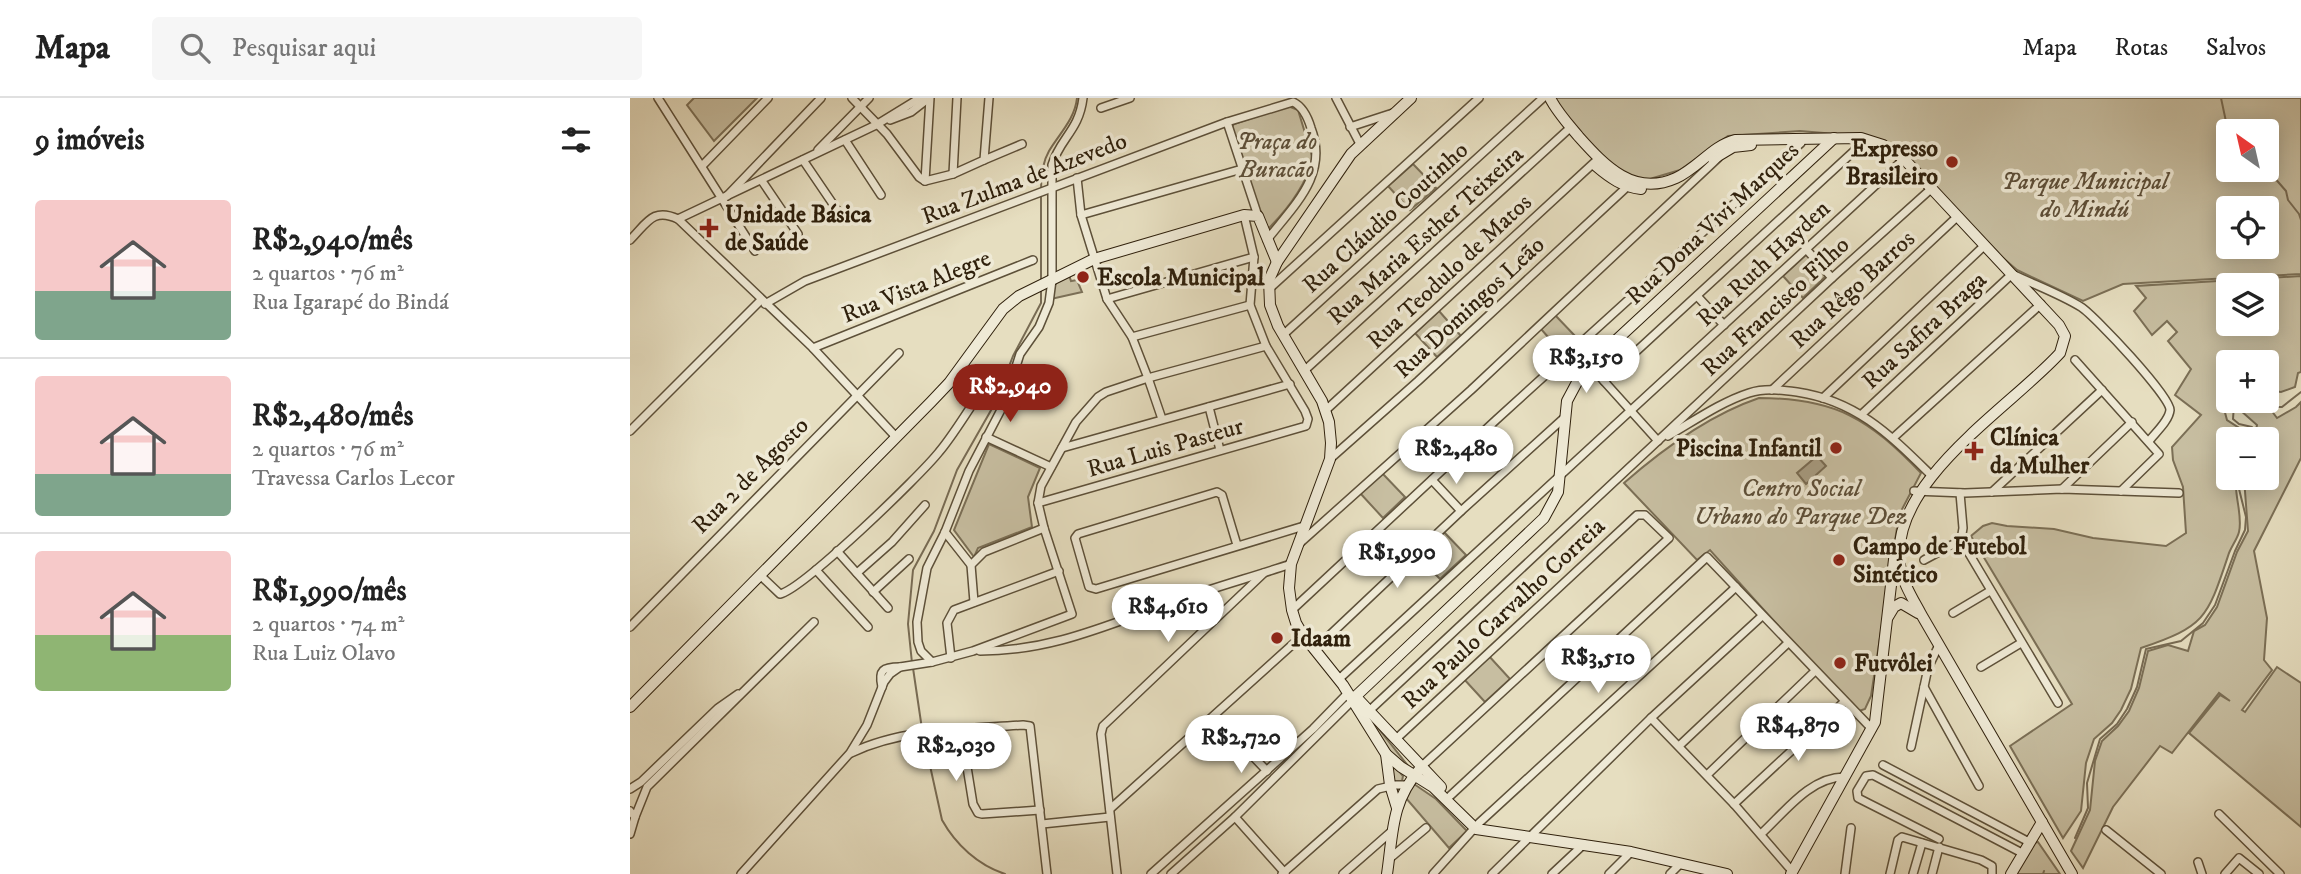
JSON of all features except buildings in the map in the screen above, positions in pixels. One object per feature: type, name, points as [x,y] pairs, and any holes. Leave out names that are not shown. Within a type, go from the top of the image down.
[{"type":"street","points":[[658,98],[755,251]]},
{"type":"street","points":[[702,166],[768,98]]},
{"type":"street","points":[[723,200],[821,98]]},
{"type":"street","points":[[852,98],[887,134],[919,177],[925,181],[953,174],[1022,144]]},
{"type":"street","points":[[813,155],[869,98]]},
{"type":"street","points":[[678,219],[723,200],[876,125],[920,98]]},
{"type":"street","points":[[876,125],[911,113],[929,98]]},
{"type":"street","points":[[925,181],[929,98]]},
{"type":"street","points":[[953,174],[957,98]]},
{"type":"street","points":[[984,160],[989,98]]},
{"type":"street","points":[[932,662],[921,651],[917,622],[927,568],[946,532],[969,471],[1004,404],[1020,354],[1045,315],[1049,303],[1044,283],[1049,188],[1054,157],[1076,126],[1083,98]]},
{"type":"street","points":[[1101,108],[1130,98]]},
{"type":"street","points":[[1336,98],[1360,144]]},
{"type":"street","points":[[1411,98],[1360,144],[1334,175],[1280,258],[1268,289],[1272,314],[1326,410],[1330,432],[1330,459],[1296,546],[1292,564],[1289,588],[1296,623],[1314,650],[1348,691],[1396,739],[1418,771],[1481,827],[1584,843],[1727,874]]},
{"type":"street","points":[[1268,289],[1479,98]]},
{"type":"street","points":[[1542,98],[1613,180],[1646,190],[1676,185],[1727,146],[1832,140],[1861,141],[1888,151],[1903,161],[1931,190],[2039,306],[2058,332],[2057,347],[1929,473],[1900,523],[1872,729],[1791,872],[1734,804],[1651,718]]},
{"type":"street","name":"Rua Cláudio Coutinho","points":[[1283,335],[1542,98]]},
{"type":"street","points":[[1550,98],[1569,129]]},
{"type":"street","name":"Rua Zulma de Azevedo","points":[[630,431],[763,302],[805,281],[1227,122],[1288,102],[1297,103],[1316,140],[1318,154],[1315,168],[1310,184],[1300,199],[1267,240]]},
{"type":"street","points":[[1350,127],[1396,112]]},
{"type":"street","points":[[1227,122],[1267,240],[1280,258],[1297,263]]},
{"type":"street","name":"Rua Maria Esther Teixeira","points":[[1305,370],[1569,129]]},
{"type":"street","points":[[845,140],[881,195]]},
{"type":"street","name":"Rua Dona Vivi Marques","points":[[1348,691],[1535,528],[1550,508],[1558,492],[1564,418],[1571,390],[1589,364],[1832,140]]},
{"type":"street","points":[[1292,611],[1801,141]]},
{"type":"street","points":[[1604,381],[1861,141]]},
{"type":"street","points":[[1296,546],[1471,390],[1727,146]]},
{"type":"street","points":[[803,160],[837,210]]},
{"type":"street","name":"Rua Teodulo de Matos","points":[[1326,410],[1596,161]]},
{"type":"street","name":"Rua Ruth Hayden","points":[[1348,691],[1560,477],[1903,161]]},
{"type":"street","points":[[1081,215],[1242,169]]},
{"type":"street","points":[[1077,178],[1081,215],[1107,299],[1132,337],[1162,419]]},
{"type":"street","points":[[762,181],[798,233]]},
{"type":"street","name":"Rua Domingos Leão","points":[[1330,459],[1630,185]]},
{"type":"street","name":"Rua Francisco Filho","points":[[1368,710],[1832,278],[1931,190]]},
{"type":"street","points":[[630,240],[656,216],[667,214],[678,219],[813,348],[896,437]]},
{"type":"street","points":[[630,707],[949,383],[1003,309],[1019,296],[1094,259],[1244,215],[1258,216]]},
{"type":"street","points":[[1062,448],[1290,384],[1266,346],[1250,305],[1254,257],[1244,215]]},
{"type":"street","name":"Rua Rêgo Barros","points":[[1772,390],[1956,218]]},
{"type":"street","points":[[1823,398],[1983,246]]},
{"type":"street","points":[[1806,249],[1832,278]]},
{"type":"street","points":[[1107,299],[1254,257]]},
{"type":"street","name":"Rua Vista Alegre","points":[[813,348],[1033,260]]},
{"type":"street","points":[[2010,275],[2088,312],[2156,386],[2167,400],[2170,410],[2166,420],[2149,441]]},
{"type":"street","name":"Rua Safira Braga","points":[[1862,414],[2010,275]]},
{"type":"street","points":[[1696,296],[1724,325]]},
{"type":"street","points":[[1132,337],[1250,305]]},
{"type":"street","points":[[1893,438],[2039,306]]},
{"type":"street","points":[[741,874],[850,754],[867,725],[890,674],[903,667],[973,651],[1069,616],[1073,612],[1038,503],[1041,486],[1076,422],[1098,397],[1149,378],[1266,346]]},
{"type":"street","points":[[1575,349],[1658,441],[1736,398],[1772,390],[1823,398],[1862,414],[1893,438],[1929,473]]},
{"type":"street","name":"Rua 2 de Agosto","points":[[630,627],[899,353]]},
{"type":"street","points":[[2075,360],[2159,455],[2121,491]]},
{"type":"street","name":"Rua Luis Pasteur","points":[[1038,503],[1302,428],[1306,426],[1308,419],[1290,384]]},
{"type":"street","points":[[1992,492],[2102,390]]},
{"type":"street","points":[[1209,407],[1220,450]]},
{"type":"street","points":[[760,575],[780,594],[816,570],[939,453],[970,408]]},
{"type":"street","points":[[1314,650],[1461,510],[1564,418]]},
{"type":"street","points":[[2062,489],[2132,422]]},
{"type":"street","points":[[986,437],[1051,467]]},
{"type":"street","points":[[1432,480],[1461,510]]},
{"type":"street","points":[[1917,492],[2062,489],[2179,493]]},
{"type":"street","points":[[1237,545],[1222,495],[1217,492],[1078,534],[1074,540],[1089,587],[1096,589],[1304,526]]},
{"type":"street","points":[[1917,492],[1904,525],[1899,559],[1906,586],[1938,647],[2069,869]]},
{"type":"street","points":[[1960,493],[1963,528],[1961,540],[2058,703]]},
{"type":"street","points":[[857,573],[892,542],[925,505]]},
{"type":"street","name":"Rua Paulo Carvalho Correia","points":[[1396,739],[1637,515],[1646,516],[1669,538],[1418,771]]},
{"type":"street","points":[[971,565],[984,552],[1044,528]]},
{"type":"street","points":[[946,532],[971,565],[974,602]]},
{"type":"street","points":[[1924,560],[1961,540]]},
{"type":"street","points":[[837,551],[888,608]]},
{"type":"street","points":[[1450,796],[1707,557],[1814,672],[1872,729]]},
{"type":"street","points":[[873,592],[909,559]]},
{"type":"street","points":[[973,651],[1000,651],[1057,643],[1087,635],[1214,587],[1292,564]]},
{"type":"street","points":[[816,570],[868,626]]},
{"type":"street","points":[[951,658],[947,632],[949,617],[954,610],[1059,571]]},
{"type":"street","points":[[1117,874],[1101,734],[1103,726],[1264,573]]},
{"type":"street","points":[[1433,874],[1736,587]]},
{"type":"street","points":[[1953,613],[1990,591]]},
{"type":"street","points":[[1886,621],[1894,607],[1901,603],[1921,614]]},
{"type":"street","points":[[1492,874],[1651,718],[1762,616]]},
{"type":"street","points":[[630,834],[632,814],[647,787],[814,622]]},
{"type":"street","points":[[1042,824],[1110,813],[1303,635]]},
{"type":"street","points":[[1679,747],[1788,643]]},
{"type":"street","points":[[1981,667],[2021,643]]},
{"type":"street","points":[[1911,747],[1928,668],[1938,647]]},
{"type":"street","points":[[1707,775],[1814,672]]},
{"type":"street","points":[[1924,687],[1979,786]]},
{"type":"street","points":[[1348,691],[1386,754],[1390,785],[1397,808]]},
{"type":"street","points":[[1151,874],[1267,771],[1348,691]]},
{"type":"street","points":[[1171,874],[1235,817],[1348,691]]},
{"type":"street","points":[[630,789],[641,782],[718,708],[741,692]]},
{"type":"street","points":[[1734,804],[1844,702]]},
{"type":"street","points":[[1214,716],[1267,771]]},
{"type":"street","points":[[850,754],[881,740],[916,734],[1030,726],[1047,874]]},
{"type":"street","points":[[1374,733],[1385,728]]},
{"type":"street","points":[[961,730],[973,804],[978,813],[1040,810]]},
{"type":"street","points":[[1386,754],[1418,771],[1450,796],[1481,827]]},
{"type":"street","points":[[1883,765],[2029,842]]},
{"type":"street","points":[[1387,874],[1397,808],[1406,785],[1418,771]]},
{"type":"street","points":[[1992,874],[1989,863],[1939,843],[1858,798],[1856,793],[1866,776],[1873,775],[2022,853]]},
{"type":"street","points":[[1761,834],[1808,790],[1828,779],[1844,777]]},
{"type":"street","points":[[1235,817],[1284,873],[1378,789],[1390,785],[1406,785]]},
{"type":"street","points":[[2219,814],[2280,874]]},
{"type":"street","points":[[2011,874],[2042,822]]},
{"type":"street","points":[[1389,859],[1426,828]]},
{"type":"street","points":[[1845,874],[1851,828]]},
{"type":"street","points":[[1343,874],[1394,830]]},
{"type":"street","points":[[2106,830],[2161,874]]},
{"type":"street","points":[[1890,874],[1899,838],[1922,843],[1939,843]]},
{"type":"street","points":[[1552,874],[1584,843]]},
{"type":"street","points":[[1913,874],[1922,843]]},
{"type":"street","points":[[1932,874],[1939,843]]},
{"type":"street","points":[[1609,874],[1631,852]]},
{"type":"street","points":[[2225,874],[2239,858],[2259,874]]},
{"type":"street","points":[[2198,862],[2202,874]]},
{"type":"street","points":[[1670,874],[1681,863]]},
{"type":"green space","points":[[694,98],[757,98],[714,141],[687,105]]},
{"type":"green space","name":"Parque Municipal do Mindú","points":[[1551,98],[2301,98],[2301,274],[2216,273],[2216,279],[2123,284],[2083,301],[2017,270],[1903,154],[1836,134],[1800,131],[1728,136],[1680,170],[1643,181],[1616,173]]},
{"type":"green space","name":"Praça do Buracão","points":[[1288,106],[1298,110],[1313,159],[1295,197],[1268,229],[1264,228],[1232,127],[1234,124]]},
{"type":"green space","points":[[1413,164],[1436,188],[1410,210],[1388,186]]},
{"type":"green space","points":[[1808,253],[1827,275],[1803,298],[1783,276]]},
{"type":"green space","points":[[1069,275],[1071,281],[1077,280],[1082,292],[1051,299],[1056,283]]},
{"type":"green space","points":[[2301,276],[2301,372],[2298,373],[2295,387],[2279,392],[2279,350],[2216,350],[2216,413],[2225,413],[2227,420],[2238,427],[2216,427],[2216,490],[2236,490],[2240,519],[2238,535],[2215,594],[2201,617],[2179,633],[2141,648],[2131,689],[2121,710],[2112,723],[2094,739],[2086,763],[2081,811],[2063,838],[2010,746],[2072,704],[1971,536],[1983,526],[1992,523],[2054,529],[2093,538],[2166,546],[2186,533],[2183,487],[2173,460],[2172,447],[2201,415],[2175,395],[2191,369],[2168,341],[2177,332],[2167,321],[2152,335],[2134,311],[2146,298],[2136,286],[2216,281],[2216,336],[2279,336],[2279,277]]},
{"type":"green space","points":[[1439,311],[1461,336],[1437,357],[1415,333]]},
{"type":"green space","points":[[1555,315],[1577,338],[1562,353],[1541,329]]},
{"type":"green space","name":"Centro Social Urbano do Parque Dez","points":[[1759,398],[1809,402],[1849,415],[1885,438],[1921,473],[1899,515],[1871,696],[1865,709],[1856,712],[1710,550],[1697,560],[1624,483],[1655,457],[1705,423]]},
{"type":"green space","points":[[2301,402],[2301,458],[2254,551],[2267,618],[2264,660],[2272,670],[2242,710],[2245,712],[2277,667],[2301,683],[2301,827],[2189,733],[2220,695],[2230,701],[2219,693],[2172,753],[2160,746],[2113,807],[2083,868],[2071,851],[2090,810],[2095,761],[2102,741],[2129,711],[2139,688],[2148,651],[2168,645],[2188,651],[2194,631],[2205,625],[2217,607],[2237,552],[2248,531],[2245,490],[2279,490],[2279,427],[2257,425],[2243,413],[2273,413],[2277,418]]},
{"type":"green space","points":[[989,444],[1040,468],[1028,497],[1032,527],[978,548],[974,557],[954,530]]},
{"type":"green space","points":[[1382,473],[1405,497],[1383,518],[1360,493]]},
{"type":"green space","points":[[1443,531],[1466,555],[1440,579],[1417,555]]},
{"type":"green space","points":[[1488,655],[1510,679],[1485,702],[1463,678]]},
{"type":"green space","points":[[1363,709],[1409,767],[1398,770],[1403,776],[1402,781],[1411,788],[1414,784],[1436,799],[1467,831],[1449,848],[1405,797],[1410,790],[1393,783]]},
{"type":"green space","points":[[2038,842],[2060,874],[2015,874],[2033,843]]},
{"type":"shaded area","points":[[1817,456],[1826,466],[1806,484],[1797,473]]},
{"type":"waterway","points":[[1041,189],[1042,170],[1047,156],[1070,120],[1077,98]]},
{"type":"waterway","points":[[2221,98],[2225,119]]},
{"type":"waterway","points":[[2278,182],[2301,220]]},
{"type":"waterway","points":[[1041,195],[1041,280]]},
{"type":"waterway","points":[[912,663],[908,624],[913,570],[934,531],[957,470],[994,405],[1013,356],[1041,303],[1041,289]]},
{"type":"waterway","points":[[2279,407],[2301,392]]},
{"type":"waterway","points":[[2233,413],[2233,419],[2239,424],[2252,427]]},
{"type":"waterway","points":[[2075,838],[2088,808],[2087,783],[2100,739],[2117,724],[2127,709],[2137,687],[2146,649],[2181,641],[2203,623],[2215,605],[2245,530],[2246,517],[2239,490]]},
{"type":"waterway","points":[[913,668],[922,729]]},
{"type":"waterway","points":[[923,734],[942,820],[954,838],[969,853],[1005,874]]},
{"type":"place","name":"Expresso Brasileiro","points":[[1952,162]]},
{"type":"place","name":"Unidade Básica de Saúde","points":[[709,228]]},
{"type":"place","name":"Escola Municipal","points":[[1083,277]]},
{"type":"place","name":"Piscina Infantil","points":[[1836,448]]},
{"type":"place","name":"Clínica da Mulher","points":[[1974,451]]},
{"type":"place","name":"Campo de Futebol Sintético","points":[[1839,560]]},
{"type":"place","name":"Idaam","points":[[1277,638]]},
{"type":"place","name":"Futvôlei","points":[[1840,663]]}]
